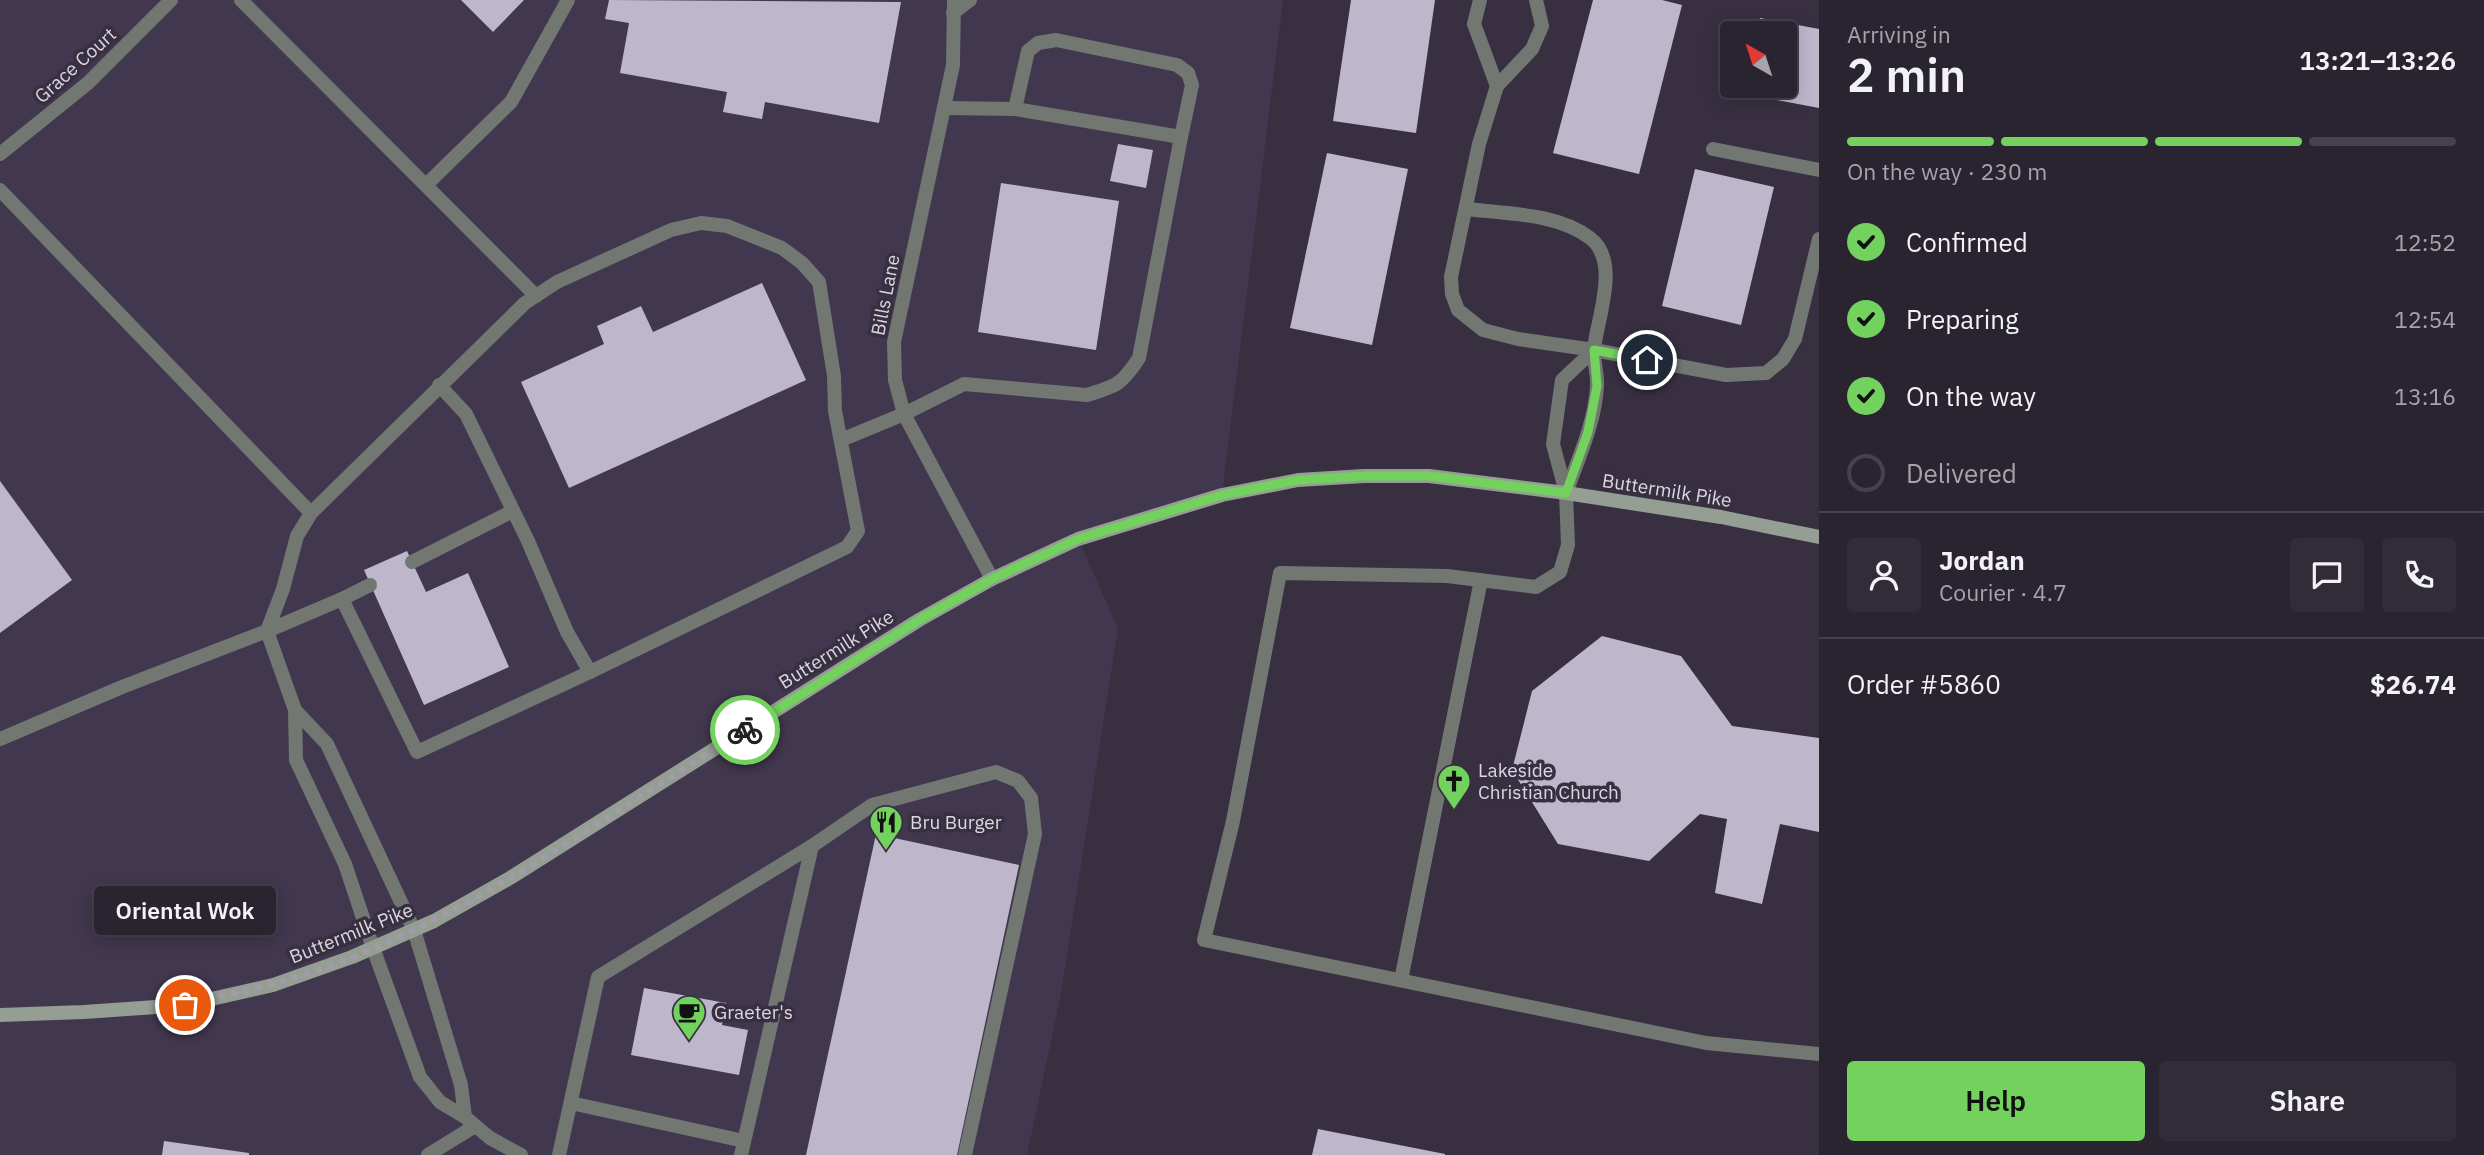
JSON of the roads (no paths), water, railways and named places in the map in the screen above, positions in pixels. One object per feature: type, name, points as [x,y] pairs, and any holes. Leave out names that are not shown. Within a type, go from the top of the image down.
[{"type":"main road","name":"Buttermilk Pike","points":[[0,1015],[185,1005],[273,985],[373,948],[414,930],[510,878],[919,620],[992,579],[1078,539],[1222,495],[1298,480],[1429,476],[1566,493],[1721,517],[1819,537]]},
{"type":"street","name":"Grace Court","points":[[0,154],[88,83],[171,0]]},
{"type":"street","points":[[242,0],[536,296]]},
{"type":"street","points":[[426,185],[512,102],[568,0]]},
{"type":"street","points":[[953,7],[970,0]]},
{"type":"street","points":[[1480,0],[1474,24],[1497,86]]},
{"type":"street","points":[[1536,0],[1542,26],[1532,49],[1497,86],[1479,144],[1451,276],[1452,294],[1458,310],[1483,330],[1518,339],[1594,350],[1726,375],[1766,373],[1783,359],[1795,340],[1819,239]]},
{"type":"street","name":"Bills Lane","points":[[953,7],[953,65],[894,342],[895,380],[904,414],[992,579]]},
{"type":"street","points":[[841,440],[904,414],[964,384],[1087,395],[1125,379],[1139,358],[1192,85],[1188,73],[1178,65],[1056,40],[1038,43],[1028,51],[1015,109]]},
{"type":"street","points":[[944,108],[1015,109],[1181,137]]},
{"type":"street","points":[[1713,149],[1819,170]]},
{"type":"street","points":[[0,190],[311,513]]},
{"type":"street","points":[[1467,209],[1537,217],[1565,225],[1592,239],[1602,253],[1607,287],[1594,350],[1597,386],[1588,432],[1566,493]]},
{"type":"street","points":[[342,599],[417,752],[590,672],[847,547],[858,531],[835,411],[834,376],[819,282],[802,263],[782,248],[727,226],[701,223],[671,230],[557,282],[525,303],[439,386],[311,513],[297,536],[283,589],[267,631],[295,710],[296,760],[345,864],[420,1077],[440,1102],[519,1154]]},
{"type":"street","points":[[1594,350],[1562,380],[1553,444],[1566,493],[1568,545],[1560,572],[1536,587],[1447,576],[1280,573],[1233,821],[1204,940],[1706,1043],[1819,1054]]},
{"type":"street","points":[[439,386],[466,414],[567,632],[590,672]]},
{"type":"street","points":[[412,562],[513,511]]},
{"type":"street","points":[[1401,981],[1481,580]]},
{"type":"street","points":[[0,739],[122,687],[267,631],[370,585]]},
{"type":"street","points":[[295,710],[327,744],[414,930],[470,1121]]},
{"type":"street","points":[[559,1155],[598,977],[873,806],[996,772],[1018,781],[1031,798],[1035,834],[965,1155]]},
{"type":"street","points":[[571,1103],[742,1148],[812,846]]},
{"type":"street","points":[[428,1155],[470,1121]]},
{"type":"place","name":"Lakeside Christian Church","points":[[1454,811]]},
{"type":"place","name":"Bru Burger","points":[[886,852]]},
{"type":"place","name":"Oriental Wok","points":[[185,1005]]},
{"type":"place","name":"Graeter's","points":[[689,1042]]}]
